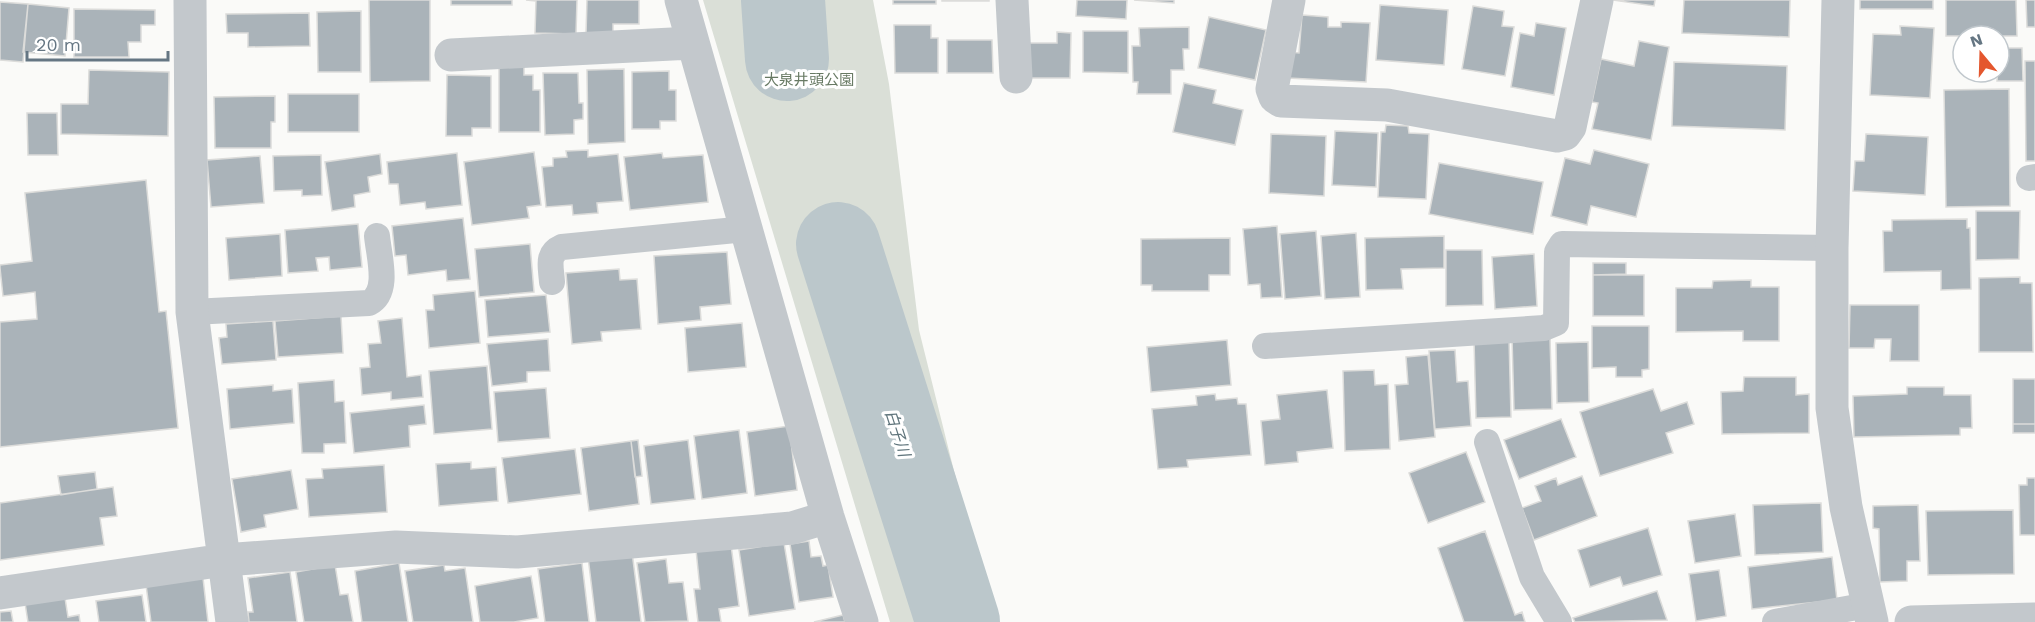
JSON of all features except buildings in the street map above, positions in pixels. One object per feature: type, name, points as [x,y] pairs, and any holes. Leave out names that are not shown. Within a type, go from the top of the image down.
[{"type":"street","points":[[190,0],[192,312],[232,622]]},
{"type":"street","points":[[681,0],[828,518],[862,622]]},
{"type":"street","points":[[1012,0],[1016,77]]},
{"type":"street","points":[[1290,0],[1272,89],[1275,97],[1281,101],[1388,105],[1557,136],[1565,134],[1570,127],[1597,0]]},
{"type":"street","points":[[1838,0],[1832,248],[1832,408],[1846,507],[1870,613]]},
{"type":"street","points":[[451,56],[692,44]]},
{"type":"street","points":[[0,593],[224,560],[396,547],[517,552],[792,528],[828,518]]},
{"type":"street","points":[[1911,622],[2035,619]]},
{"type":"lane","points":[[552,282],[550,258],[555,250],[562,247],[746,229]]},
{"type":"lane","points":[[192,312],[369,303],[378,298],[382,290],[377,236]]},
{"type":"lane","points":[[1265,346],[1544,328],[1556,323],[1557,252],[1562,244],[1832,248]]},
{"type":"lane","points":[[1487,442],[1532,577],[1559,622]]},
{"type":"lane","points":[[1775,622],[1870,613]]},
{"type":"green space","name":"大泉井頭公園","points":[[703,0],[873,0],[889,84],[919,330],[954,471],[997,622],[890,622]]},
{"type":"waterway","name":"白子川","points":[[783,0],[787,59]]},
{"type":"waterway","name":"白子川","points":[[838,244],[958,622]]}]
